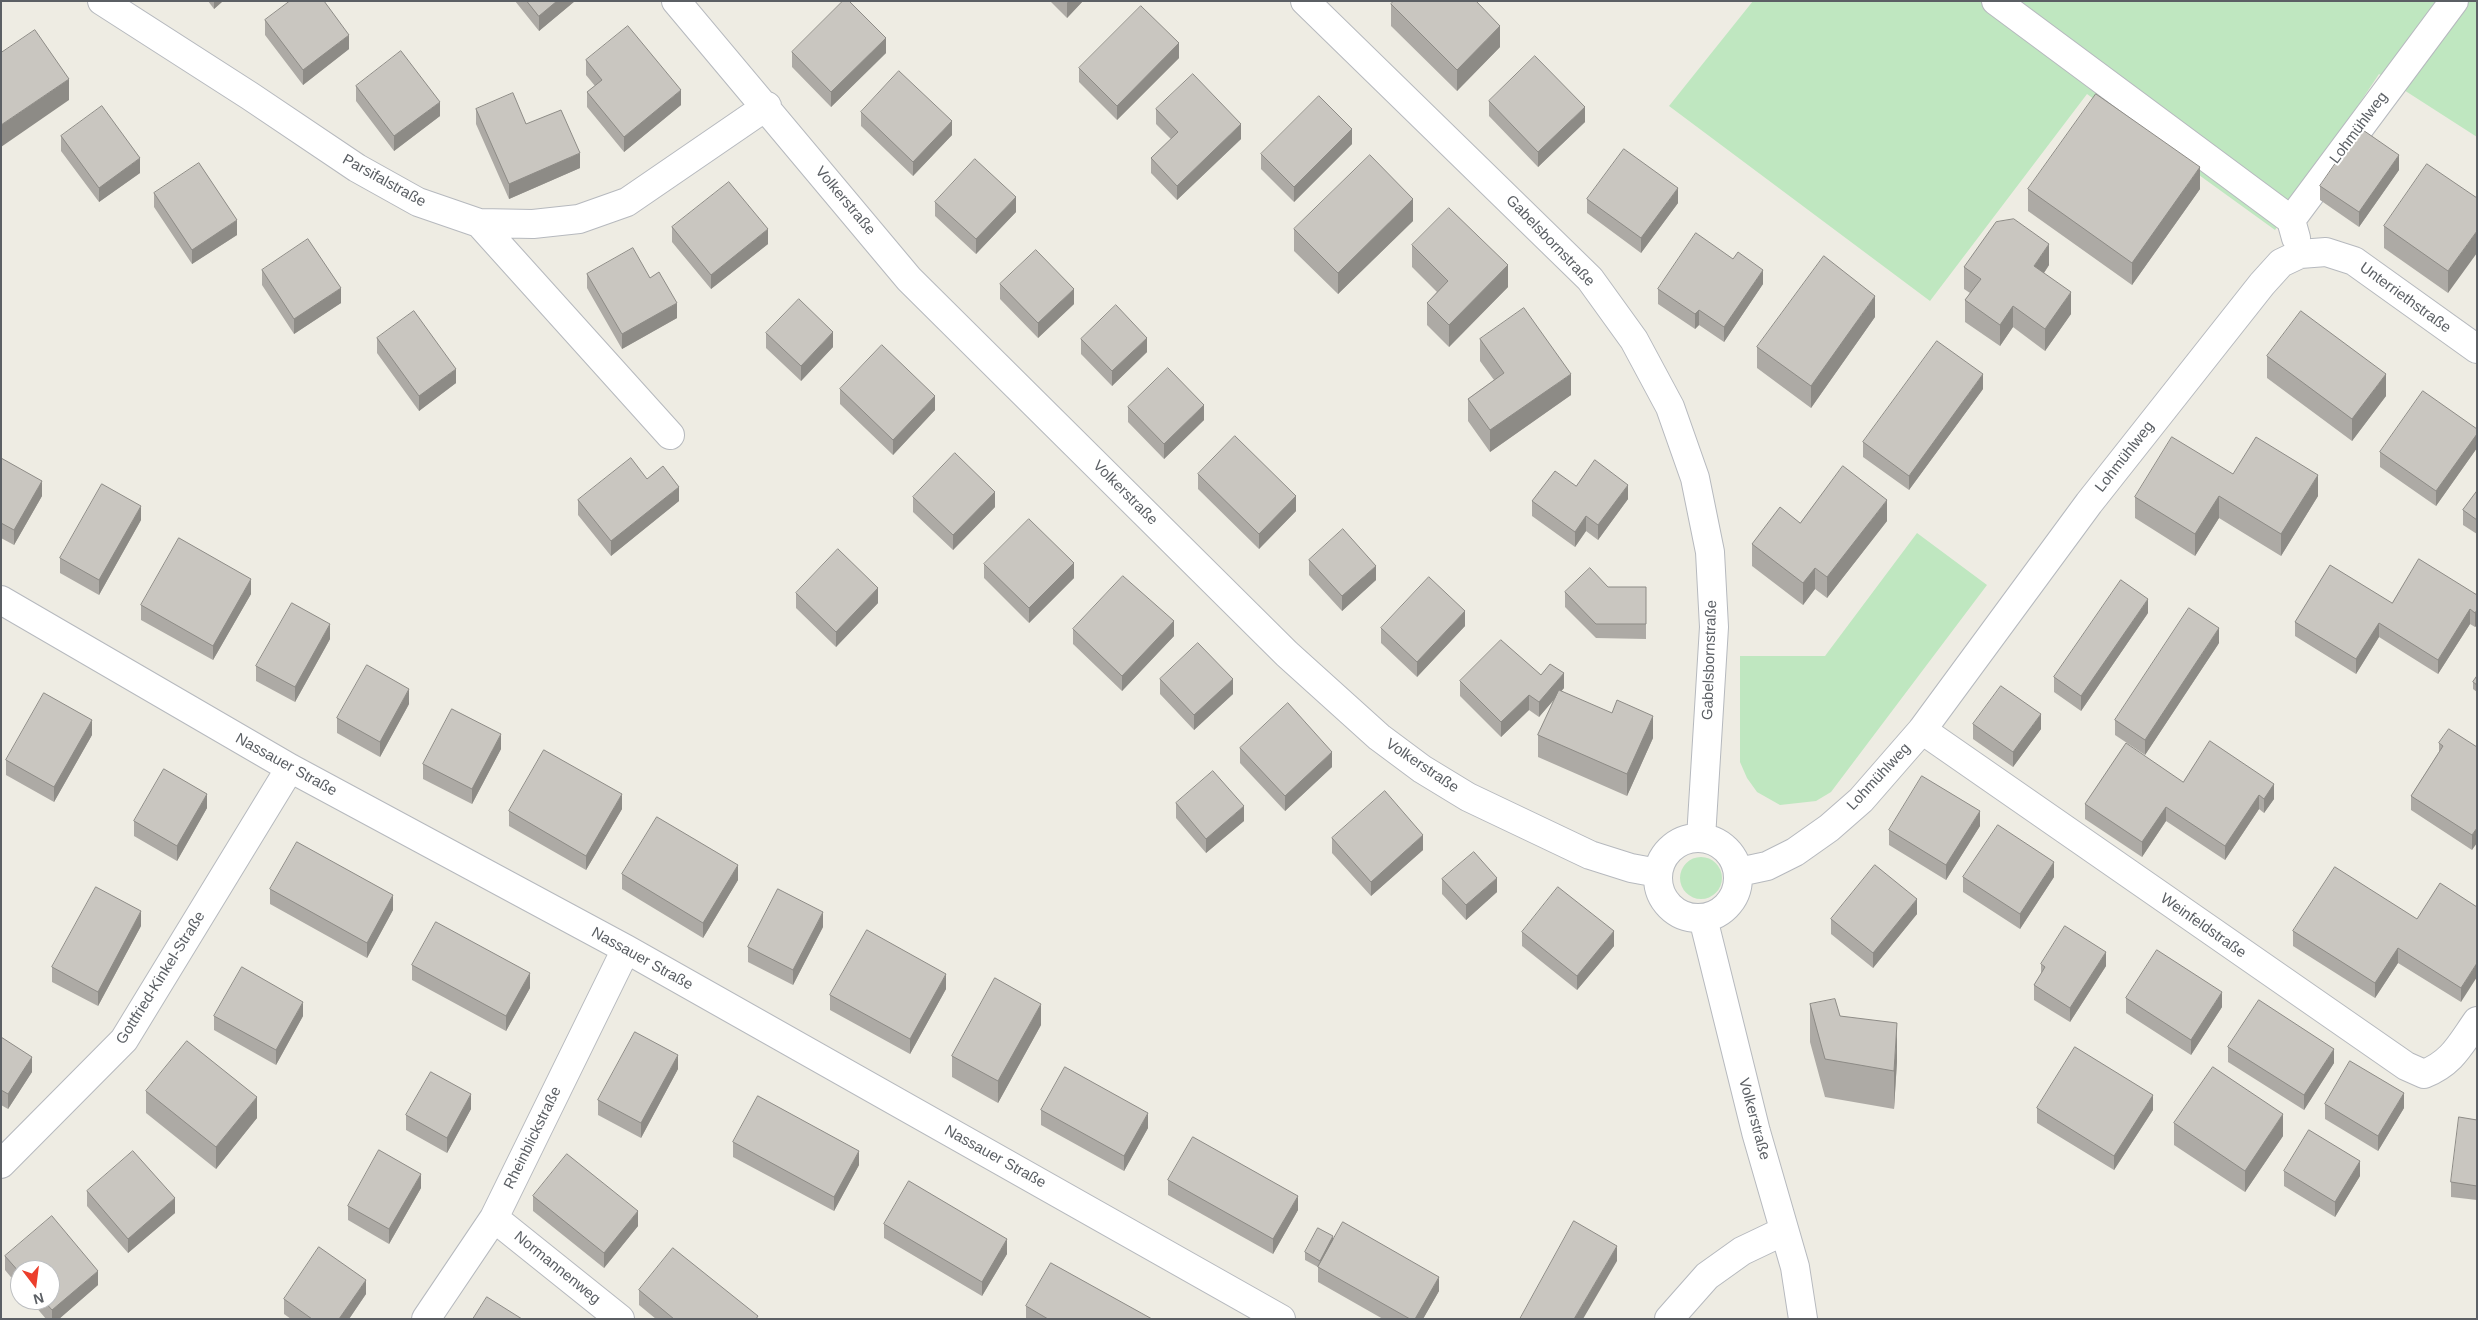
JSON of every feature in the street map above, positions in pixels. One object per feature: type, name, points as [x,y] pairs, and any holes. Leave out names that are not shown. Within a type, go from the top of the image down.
[{"type":"street","name":"Parsifalstraße","points":[[102,1],[250,96],[357,168],[418,202],[479,223],[533,224],[579,219],[627,202],[767,106]]},
{"type":"street","name":"Volkerstraße","points":[[676,1],[767,106],[909,278],[1287,654],[1379,737],[1422,769],[1468,797],[1590,855],[1631,868],[1658,873]]},
{"type":"street","name":"Gabelsbornstraße","points":[[1305,1],[1590,279],[1634,340],[1670,407],[1695,478],[1710,552],[1714,627],[1701,838]]},
{"type":"street","points":[[1996,1],[2290,220],[2300,254]]},
{"type":"street","name":"Lohmühlweg","points":[[2290,220],[2454,1]]},
{"type":"street","points":[[479,223],[670,435]]},
{"type":"street","name":"Unterriethstraße","points":[[2300,254],[2326,252],[2354,261],[2477,349]]},
{"type":"street","name":"Lohmühlweg","points":[[1738,872],[1767,866],[1795,852],[1829,828],[1861,800],[1922,730],[2089,504],[2262,284],[2280,263],[2300,254]]},
{"type":"street","name":"Nassauer Straße","points":[[1,600],[290,768],[626,949],[1282,1319]]},
{"type":"street","name":"Weinfeldstraße","points":[[1922,730],[2406,1066],[2424,1074],[2438,1068],[2450,1060],[2477,1021]]},
{"type":"street","name":"Gottfried-Kinkel-Straße","points":[[4,1158],[124,1040],[290,768]]},
{"type":"street","points":[[1701,838],[1712,840],[1730,852],[1738,872],[1738,886],[1734,898],[1726,908],[1716,915],[1703,918],[1691,918],[1679,914],[1669,907],[1658,885],[1658,873],[1662,861],[1673,847],[1689,839],[1701,838]]},
{"type":"street","name":"Volkerstraße","points":[[1703,918],[1756,1132],[1795,1267],[1803,1319]]},
{"type":"street","name":"Rheinblickstraße","points":[[426,1319],[494,1218],[626,949]]},
{"type":"street","name":"Normannenweg","points":[[494,1218],[620,1319]]},
{"type":"street","points":[[1669,1319],[1707,1276],[1742,1252],[1784,1231]]},
{"type":"green space","points":[[1753,1],[2477,1],[2477,137],[2379,74],[2275,230],[2087,94],[1930,301],[1669,106]]},
{"type":"green space","points":[[1917,533],[1987,585],[1831,792],[1816,801],[1780,805],[1757,792],[1747,778],[1740,762],[1740,656],[1825,656]]},
{"type":"green space","points":[[1697,857],[1705,857],[1716,863],[1722,878],[1716,893],[1705,899],[1697,899],[1686,893],[1680,882],[1680,874],[1686,863]]},
{"type":"building","points":[[290,1],[324,1],[349,35],[303,70],[265,20]]},
{"type":"building","points":[[527,1],[557,1],[539,16]]},
{"type":"building","points":[[843,1],[849,1],[886,38],[831,92],[792,52]]},
{"type":"building","points":[[1394,1],[1476,1],[1500,26],[1457,70],[1391,4]]},
{"type":"building","points":[[1141,6],[1179,43],[1117,106],[1079,68]]},
{"type":"building","points":[[628,26],[681,90],[624,137],[587,92],[602,80],[586,60]]},
{"type":"building","points":[[35,30],[69,79],[1,125],[1,53]]},
{"type":"building","points":[[401,51],[440,102],[394,136],[356,86]]},
{"type":"building","points":[[1535,56],[1585,107],[1538,152],[1489,101]]},
{"type":"building","points":[[899,71],[952,121],[913,162],[861,112]]},
{"type":"building","points":[[1193,74],[1241,124],[1177,186],[1151,158],[1178,132],[1156,109]]},
{"type":"building","points":[[513,93],[526,124],[561,110],[580,153],[509,184],[476,109]]},
{"type":"building","points":[[2096,94],[2200,167],[2132,263],[2028,189]]},
{"type":"building","points":[[1319,96],[1352,129],[1294,187],[1261,154]]},
{"type":"building","points":[[102,106],[140,158],[99,188],[61,136]]},
{"type":"building","points":[[2360,128],[2399,155],[2359,212],[2320,186]]},
{"type":"building","points":[[1624,149],[1678,188],[1641,238],[1587,199]]},
{"type":"building","points":[[1370,155],[1413,199],[1338,273],[1294,229]]},
{"type":"building","points":[[975,159],[1016,197],[976,239],[935,202]]},
{"type":"building","points":[[199,163],[237,220],[192,250],[154,193]]},
{"type":"building","points":[[2427,164],[2477,198],[2477,231],[2448,271],[2384,226]]},
{"type":"building","points":[[729,182],[768,229],[711,275],[672,227]]},
{"type":"building","points":[[1449,208],[1508,265],[1449,325],[1427,303],[1448,281],[1412,245]]},
{"type":"building","points":[[2014,219],[2049,244],[2034,266],[2071,292],[2045,329],[2013,306],[2000,325],[1965,300],[1981,279],[1964,267],[1996,222]]},
{"type":"building","points":[[1696,233],[1733,259],[1738,252],[1763,270],[1724,327],[1699,310],[1695,314],[1658,289]]},
{"type":"building","points":[[308,239],[341,288],[294,319],[262,270]]},
{"type":"building","points":[[633,248],[650,278],[659,272],[677,303],[622,334],[587,274]]},
{"type":"building","points":[[1036,250],[1074,289],[1038,323],[1000,284]]},
{"type":"building","points":[[1824,256],[1875,296],[1811,386],[1757,347]]},
{"type":"building","points":[[799,299],[833,332],[801,366],[766,333]]},
{"type":"building","points":[[1116,305],[1147,338],[1112,371],[1081,339]]},
{"type":"building","points":[[1524,308],[1571,374],[1490,430],[1468,399],[1504,373],[1480,339]]},
{"type":"building","points":[[414,311],[456,369],[419,396],[377,338]]},
{"type":"building","points":[[2301,311],[2386,374],[2352,419],[2267,356]]},
{"type":"building","points":[[1937,341],[1983,374],[1909,476],[1863,442]]},
{"type":"building","points":[[882,345],[935,396],[893,440],[840,389]]},
{"type":"building","points":[[1168,368],[1204,405],[1164,444],[1128,407]]},
{"type":"building","points":[[2423,391],[2477,429],[2477,434],[2436,491],[2380,452]]},
{"type":"building","points":[[1235,436],[1296,496],[1259,534],[1198,474]]},
{"type":"building","points":[[2172,437],[2233,474],[2256,437],[2318,475],[2281,534],[2219,496],[2195,534],[2135,497]]},
{"type":"building","points":[[955,453],[995,492],[953,535],[913,497]]},
{"type":"building","points":[[1,458],[42,481],[14,530],[1,523]]},
{"type":"building","points":[[631,458],[647,479],[663,466],[679,487],[611,541],[578,500]]},
{"type":"building","points":[[1595,460],[1628,485],[1598,525],[1586,516],[1575,532],[1532,501],[1555,471],[1576,486]]},
{"type":"building","points":[[1843,466],[1887,500],[1827,577],[1815,568],[1803,583],[1752,544],[1780,507],[1800,523]]},
{"type":"building","points":[[102,484],[141,506],[99,580],[60,558]]},
{"type":"building","points":[[2477,491],[2477,520],[2463,510]]},
{"type":"building","points":[[1029,519],[1074,563],[1029,608],[984,564]]},
{"type":"building","points":[[1343,529],[1376,566],[1342,596],[1309,560]]},
{"type":"building","points":[[179,538],[251,579],[213,646],[141,605]]},
{"type":"building","points":[[838,549],[878,588],[836,632],[796,593]]},
{"type":"building","points":[[2419,559],[2477,595],[2477,610],[2475,613],[2470,609],[2438,660],[2379,623],[2356,659],[2295,622],[2330,565],[2392,603]]},
{"type":"building","points":[[1590,568],[1608,587],[1646,587],[1646,624],[1596,624],[1565,592]]},
{"type":"building","points":[[1123,576],[1174,621],[1122,676],[1073,629]]},
{"type":"building","points":[[1429,577],[1465,611],[1417,662],[1381,628]]},
{"type":"building","points":[[2121,580],[2148,599],[2081,696],[2054,677]]},
{"type":"building","points":[[292,603],[330,624],[295,687],[256,666]]},
{"type":"building","points":[[2189,608],[2219,628],[2145,740],[2115,720]]},
{"type":"building","points":[[1501,640],[1541,675],[1550,664],[1564,673],[1539,702],[1529,695],[1501,722],[1460,681]]},
{"type":"building","points":[[1198,643],[1233,679],[1194,715],[1160,679]]},
{"type":"building","points":[[367,665],[409,689],[380,742],[337,718]]},
{"type":"building","points":[[2477,676],[2477,685],[2473,682]]},
{"type":"building","points":[[2001,686],[2041,714],[2013,752],[1973,724]]},
{"type":"building","points":[[1559,690],[1612,713],[1617,700],[1653,716],[1627,774],[1538,735]]},
{"type":"building","points":[[44,693],[92,720],[54,787],[6,760]]},
{"type":"building","points":[[1288,703],[1332,752],[1285,796],[1240,748]]},
{"type":"building","points":[[452,709],[501,734],[472,789],[423,764]]},
{"type":"building","points":[[2449,729],[2477,747],[2477,828],[2472,835],[2411,796],[2443,746],[2439,743]]},
{"type":"building","points":[[2210,741],[2274,784],[2264,799],[2259,795],[2225,846],[2166,807],[2142,842],[2085,804],[2126,743],[2183,782]]},
{"type":"building","points":[[544,750],[622,794],[586,856],[509,811]]},
{"type":"building","points":[[164,769],[207,794],[177,846],[134,821]]},
{"type":"building","points":[[1213,771],[1244,806],[1206,839],[1176,803]]},
{"type":"building","points":[[1922,776],[1980,811],[1946,865],[1889,830]]},
{"type":"building","points":[[1385,791],[1423,835],[1371,882],[1332,838]]},
{"type":"building","points":[[657,817],[738,865],[703,923],[622,874]]},
{"type":"building","points":[[1998,825],[2054,862],[2020,914],[1963,877]]},
{"type":"building","points":[[297,842],[393,895],[367,943],[270,889]]},
{"type":"building","points":[[1474,852],[1497,878],[1466,905],[1442,879]]},
{"type":"building","points":[[1875,865],[1917,899],[1873,953],[1831,919]]},
{"type":"building","points":[[2335,867],[2417,919],[2440,883],[2477,907],[2477,963],[2461,988],[2398,948],[2375,983],[2293,931]]},
{"type":"building","points":[[96,887],[141,911],[98,992],[52,967]]},
{"type":"building","points":[[1558,887],[1614,931],[1577,976],[1522,932]]},
{"type":"building","points":[[778,889],[823,912],[793,970],[748,947]]},
{"type":"building","points":[[436,922],[530,973],[506,1016],[412,965]]},
{"type":"building","points":[[2065,926],[2106,952],[2070,1008],[2034,985],[2045,967],[2041,964]]},
{"type":"building","points":[[867,930],[946,974],[910,1039],[830,995]]},
{"type":"building","points":[[2157,950],[2222,992],[2191,1040],[2126,998]]},
{"type":"building","points":[[242,967],[303,1002],[276,1050],[214,1016]]},
{"type":"building","points":[[995,978],[1041,1004],[998,1081],[952,1056]]},
{"type":"building","points":[[1835,999],[1840,1016],[1897,1023],[1894,1071],[1825,1059],[1810,1004]]},
{"type":"building","points":[[2259,1000],[2334,1049],[2304,1095],[2228,1047]]},
{"type":"building","points":[[635,1032],[678,1055],[641,1123],[598,1100]]},
{"type":"building","points":[[1,1037],[32,1057],[8,1094],[1,1090]]},
{"type":"building","points":[[187,1041],[257,1097],[216,1147],[146,1091]]},
{"type":"building","points":[[2075,1047],[2153,1095],[2114,1156],[2037,1108]]},
{"type":"building","points":[[2350,1061],[2404,1093],[2378,1136],[2325,1104]]},
{"type":"building","points":[[1065,1067],[1148,1113],[1124,1156],[1041,1110]]},
{"type":"building","points":[[2213,1067],[2283,1114],[2245,1171],[2174,1123]]},
{"type":"building","points":[[431,1072],[471,1094],[447,1138],[406,1115]]},
{"type":"building","points":[[758,1096],[859,1151],[834,1197],[733,1142]]},
{"type":"building","points":[[2459,1117],[2477,1120],[2477,1186],[2451,1182]]},
{"type":"building","points":[[2309,1130],[2360,1161],[2335,1202],[2284,1171]]},
{"type":"building","points":[[1193,1137],[1298,1196],[1273,1239],[1168,1180]]},
{"type":"building","points":[[379,1150],[421,1174],[389,1229],[348,1206]]},
{"type":"building","points":[[133,1151],[175,1198],[128,1239],[87,1191]]},
{"type":"building","points":[[567,1154],[638,1211],[604,1253],[533,1196]]},
{"type":"building","points":[[909,1181],[1007,1239],[982,1282],[884,1224]]},
{"type":"building","points":[[52,1216],[98,1271],[60,1303],[60,1260],[10,1260],[10,1262],[5,1256]]},
{"type":"building","points":[[1574,1221],[1617,1246],[1574,1319],[1520,1319]]},
{"type":"building","points":[[1343,1222],[1439,1277],[1415,1319],[1410,1319],[1318,1267]]},
{"type":"building","points":[[1318,1228],[1333,1236],[1320,1261],[1305,1252]]},
{"type":"building","points":[[319,1247],[366,1280],[339,1319],[312,1319],[284,1299]]},
{"type":"building","points":[[673,1248],[758,1316],[756,1319],[674,1319],[639,1290]]},
{"type":"building","points":[[1051,1263],[1152,1319],[1048,1319],[1026,1306]]},
{"type":"building","points":[[487,1297],[522,1319],[473,1319]]}]
